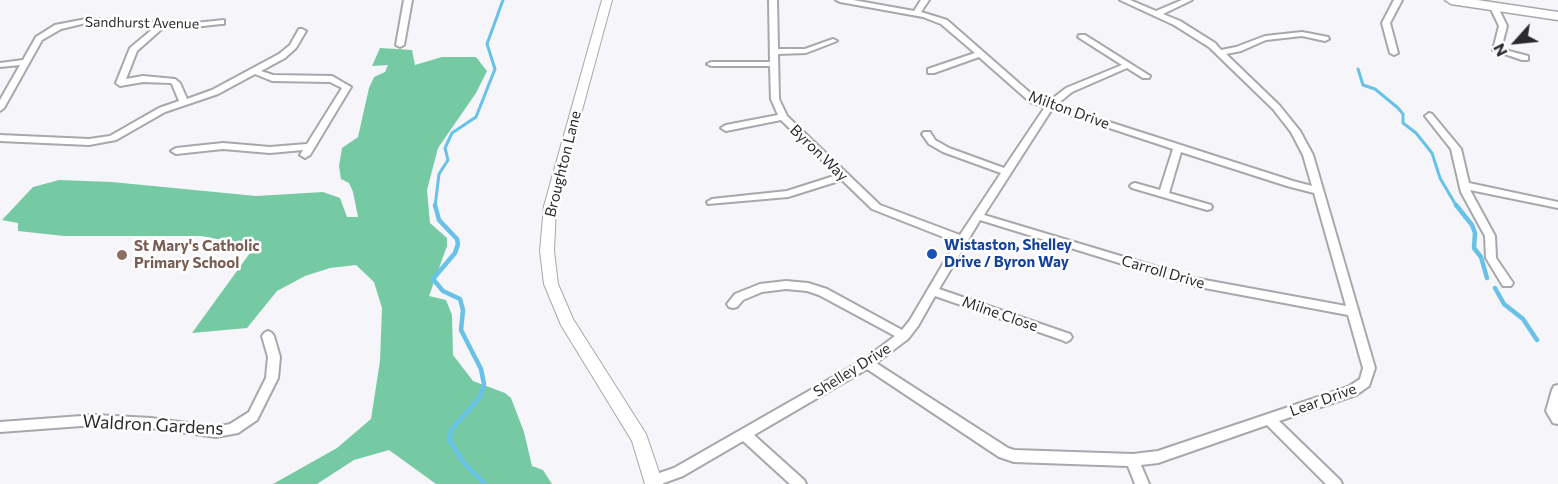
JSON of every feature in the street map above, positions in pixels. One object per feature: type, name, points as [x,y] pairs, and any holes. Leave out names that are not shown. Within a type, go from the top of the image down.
[{"type":"main road","points":[[1451,0],[1558,16]]},
{"type":"street","points":[[400,45],[408,0]]},
{"type":"street","name":"Broughton Lane","points":[[607,0],[550,206],[548,259],[551,284],[566,321],[640,439],[654,482]]},
{"type":"street","name":"Byron Way","points":[[773,0],[776,99],[783,117],[883,212],[962,240]]},
{"type":"street","name":"Milton Drive","points":[[840,0],[916,13],[949,25],[1024,94],[1050,105],[1318,191]]},
{"type":"street","points":[[916,13],[925,0]]},
{"type":"street","name":"Lear Drive","points":[[867,363],[1008,455],[1133,460],[1158,457],[1352,391],[1365,382],[1369,368],[1308,155],[1295,131],[1276,107],[1221,52],[1188,30],[1124,0]]},
{"type":"street","points":[[1156,14],[1188,0]]},
{"type":"street","points":[[1394,54],[1386,23],[1398,0]]},
{"type":"street","points":[[1494,7],[1503,26],[1497,50],[1525,58]]},
{"type":"street","name":"Sandhurst Avenue","points":[[0,108],[43,35],[72,23],[192,26],[221,22]]},
{"type":"street","points":[[112,91],[120,83],[134,50],[162,25]]},
{"type":"street","points":[[0,138],[100,142],[126,133],[156,113],[215,92],[255,71],[290,50],[302,31]]},
{"type":"street","points":[[1221,52],[1238,49],[1265,38],[1302,34],[1320,36]]},
{"type":"street","points":[[1082,37],[1146,76]]},
{"type":"street","points":[[1092,43],[1103,39]]},
{"type":"street","points":[[774,52],[806,51],[827,42]]},
{"type":"street","points":[[932,71],[981,54]]},
{"type":"street","points":[[0,65],[26,62]]},
{"type":"street","points":[[711,64],[775,64]]},
{"type":"street","points":[[1050,105],[1069,90],[1128,65]]},
{"type":"street","points":[[176,151],[223,146],[307,152],[346,87],[332,79],[272,78],[255,71]]},
{"type":"street","points":[[120,83],[137,80],[172,81],[176,83],[184,102]]},
{"type":"street","name":"Shelley Drive","points":[[654,482],[678,472],[867,363],[904,336],[915,323],[977,216],[1050,105]]},
{"type":"street","points":[[1429,116],[1456,149],[1464,185],[1487,227],[1491,258],[1495,268],[1507,283]]},
{"type":"street","points":[[726,128],[783,117]]},
{"type":"street","points":[[927,134],[932,142],[946,150],[1006,172]]},
{"type":"street","points":[[1164,194],[1178,147]]},
{"type":"street","points":[[712,201],[789,194],[843,176]]},
{"type":"street","points":[[1464,185],[1558,204]]},
{"type":"street","points":[[1135,186],[1207,207]]},
{"type":"street","name":"Carroll Drive","points":[[977,216],[1194,282],[1353,312]]},
{"type":"street","points":[[735,298],[772,286],[807,287],[823,292],[904,336]]},
{"type":"street","name":"Milne Close","points":[[933,291],[1066,337]]},
{"type":"street","name":"Waldron Gardens","points":[[0,427],[95,420],[151,423],[216,432],[233,429],[253,416],[274,371],[274,357],[268,336]]},
{"type":"street","points":[[1558,390],[1552,411],[1558,420]]},
{"type":"street","points":[[1269,419],[1335,484]]},
{"type":"street","points":[[744,434],[800,484]]},
{"type":"street","points":[[1133,460],[1142,484]]},
{"type":"green space","points":[[380,48],[412,50],[415,65],[442,57],[476,57],[487,71],[476,93],[438,148],[427,190],[430,223],[447,238],[447,246],[429,296],[446,300],[452,315],[453,355],[473,381],[505,393],[511,398],[524,432],[532,466],[543,470],[552,484],[436,484],[389,450],[354,460],[317,484],[273,484],[337,448],[371,419],[380,361],[382,308],[374,282],[356,265],[330,268],[305,276],[277,291],[247,328],[192,333],[255,246],[201,236],[64,236],[18,231],[18,223],[2,220],[33,187],[59,180],[112,182],[256,196],[323,192],[340,198],[347,217],[358,217],[353,192],[349,183],[341,179],[339,166],[342,148],[358,137],[369,88],[374,77],[385,72],[388,65],[372,66]]},
{"type":"waterway","points":[[435,206],[439,174],[448,160],[445,148],[452,133],[476,117],[495,69],[487,44],[503,0]]},
{"type":"waterway","points":[[1358,69],[1363,85],[1375,89],[1398,108],[1403,114],[1403,123],[1416,133],[1432,153],[1440,178],[1457,207]]},
{"type":"waterway","points":[[1456,205],[1472,225],[1475,233],[1474,248],[1481,257],[1487,278]]},
{"type":"waterway","points":[[435,206],[439,220],[457,239],[458,244],[455,253],[433,279],[443,291],[460,299],[463,310],[461,330],[481,369],[484,384],[480,397],[451,430],[450,441],[463,462],[485,484]]},
{"type":"waterway","points":[[1495,288],[1504,304],[1523,319],[1537,340]]},
{"type":"place","name":"Wistaston, Shelley Drive / Byron Way","points":[[932,254]]},
{"type":"place","name":"St Mary's Catholic Primary School","points":[[122,255]]}]
